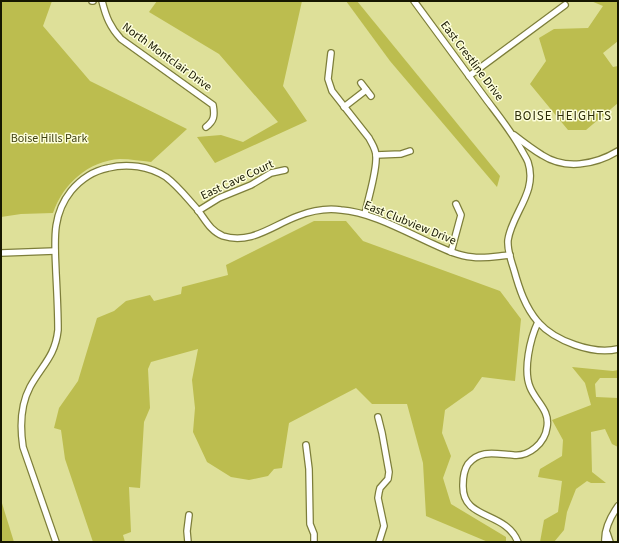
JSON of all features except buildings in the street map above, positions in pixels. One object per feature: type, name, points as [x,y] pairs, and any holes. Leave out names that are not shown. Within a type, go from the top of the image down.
[{"type":"street","name":"North Montclair Drive","points":[[102,1],[106,15],[113,30],[121,39],[213,105],[215,113],[213,122],[206,127]]},
{"type":"street","name":"East Crestline Drive","points":[[414,1],[512,133]]},
{"type":"street","points":[[469,76],[565,5]]},
{"type":"street","points":[[331,53],[328,79],[332,91],[369,138],[376,155],[365,214]]},
{"type":"street","points":[[361,83],[371,96]]},
{"type":"street","points":[[344,107],[366,90]]},
{"type":"street","points":[[512,133],[542,155],[562,163],[574,164],[595,162],[618,151]]},
{"type":"street","points":[[512,133],[528,162],[530,172],[530,183],[526,196],[508,240],[510,255],[522,295],[538,322],[554,335],[582,347],[603,350],[618,349]]},
{"type":"street","points":[[376,155],[401,154],[410,151]]},
{"type":"street","name":"East Clubview Drive","points":[[56,542],[23,447],[21,418],[29,388],[51,355],[56,344],[58,330],[55,251],[56,223],[61,206],[75,186],[87,176],[99,170],[114,166],[127,165],[153,171],[164,176],[176,186],[213,230],[222,235],[242,238],[255,236],[297,216],[327,210],[342,210],[365,214],[451,252],[477,258],[510,255]]},
{"type":"street","name":"East Cave Court","points":[[198,211],[219,198],[251,185],[271,173],[285,170]]},
{"type":"street","points":[[451,252],[460,214],[456,204]]},
{"type":"street","points":[[1,253],[55,251]]},
{"type":"street","points":[[518,542],[515,535],[508,527],[501,522],[478,512],[472,507],[465,499],[463,480],[464,471],[468,465],[480,455],[489,452],[521,455],[530,452],[537,447],[545,437],[548,425],[546,412],[532,391],[527,378],[527,367],[532,338],[538,322]]},
{"type":"street","points":[[378,417],[389,472],[388,479],[380,488],[378,498],[384,526],[379,542]]},
{"type":"street","points":[[306,445],[310,483],[310,524],[314,534],[314,542]]},
{"type":"street","points":[[605,542],[611,517],[618,506]]},
{"type":"street","points":[[188,516],[186,531],[188,542]]},
{"type":"street","points":[[607,533],[610,542]]},
{"type":"green space","name":"Boise Hills Park","points":[[1,1],[52,1],[43,26],[90,81],[187,129],[151,162],[120,159],[97,164],[87,169],[70,184],[63,193],[57,202],[53,213],[21,214],[1,217]]},
{"type":"green space","points":[[157,1],[302,1],[283,86],[307,121],[215,163],[197,137],[221,135],[243,142],[278,122],[219,54],[149,12]]},
{"type":"green space","points":[[346,1],[357,1],[500,176],[497,187],[390,61]]},
{"type":"green space","points":[[591,1],[618,1],[618,41],[603,53],[613,67],[618,66],[618,103],[586,130],[568,130],[530,84],[546,61],[539,38],[554,29],[588,28],[603,6]]},
{"type":"green space","points":[[314,221],[346,221],[363,241],[500,291],[521,319],[515,381],[482,377],[473,390],[445,410],[442,433],[451,456],[443,478],[451,504],[506,537],[506,542],[488,542],[426,516],[423,463],[407,404],[372,404],[356,388],[289,423],[282,468],[274,469],[268,476],[249,480],[231,477],[207,462],[193,432],[195,408],[192,380],[198,349],[151,362],[148,369],[150,408],[144,422],[140,488],[129,487],[131,532],[123,535],[125,542],[93,542],[65,459],[61,430],[54,428],[59,408],[78,381],[97,318],[114,311],[126,301],[150,295],[154,301],[181,294],[182,287],[228,275],[226,265]]},
{"type":"green space","points":[[572,367],[613,371],[618,370],[618,378],[600,378],[595,384],[596,397],[618,398],[618,447],[612,444],[605,429],[591,432],[592,472],[606,483],[591,483],[587,481],[576,489],[567,512],[564,530],[554,542],[540,542],[544,520],[558,512],[562,481],[538,477],[540,469],[562,456],[563,440],[552,420],[591,405],[585,383]]},
{"type":"green space","points":[[1,500],[14,542],[1,542]]},
{"type":"district","name":"BOISE HEIGHTS","points":[[563,116]]}]
